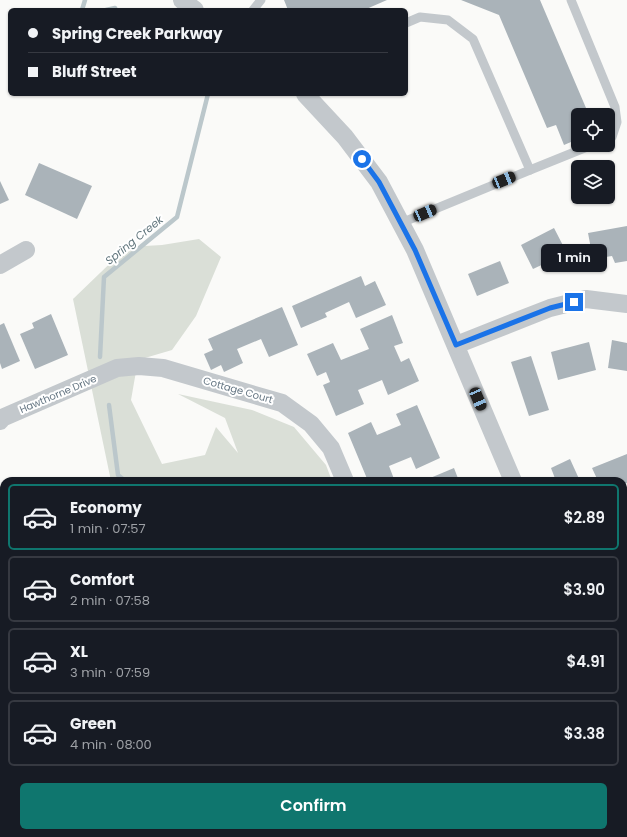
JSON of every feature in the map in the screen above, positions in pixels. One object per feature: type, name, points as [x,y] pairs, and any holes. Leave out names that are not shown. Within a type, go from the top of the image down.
[{"type":"street","points":[[182,0],[192,8]]},
{"type":"street","points":[[307,96],[350,142],[379,182],[415,250],[511,477]]},
{"type":"street","points":[[0,265],[26,250]]},
{"type":"street","points":[[456,345],[550,308],[586,299],[627,304]]},
{"type":"street","name":"Cottage Court","points":[[117,368],[139,366],[162,368],[282,403],[311,424],[331,448],[343,477]]},
{"type":"street","name":"Hawthorne Drive","points":[[0,420],[117,368]]},
{"type":"lane","points":[[255,8],[261,0]]},
{"type":"lane","points":[[571,0],[615,107],[617,122],[615,128]]},
{"type":"lane","points":[[408,22],[420,17],[448,20],[473,38],[530,170]]},
{"type":"lane","points":[[401,223],[575,152]]},
{"type":"shaded area","points":[[199,239],[221,257],[196,316],[172,350],[138,360],[131,400],[162,464],[205,455],[216,427],[238,453],[225,418],[178,394],[252,410],[294,427],[326,465],[330,477],[110,477],[73,299],[127,247],[162,245]]},
{"type":"building","points":[[284,0],[387,0],[369,8],[287,8]]},
{"type":"building","points":[[461,0],[540,0],[586,108],[571,108],[571,142],[564,145],[556,125],[547,128],[499,15]]},
{"type":"building","points":[[39,163],[92,186],[77,219],[25,195]]},
{"type":"building","points":[[0,181],[9,200],[0,204]]},
{"type":"building","points":[[627,226],[627,261],[615,263],[612,256],[593,259],[588,233]]},
{"type":"building","points":[[554,228],[571,261],[554,270],[550,261],[533,269],[521,245]]},
{"type":"building","points":[[500,261],[509,283],[477,296],[468,274]]},
{"type":"building","points":[[361,276],[365,286],[375,281],[386,305],[356,318],[349,302],[325,313],[327,317],[301,328],[292,306]]},
{"type":"building","points":[[282,307],[298,345],[269,357],[261,339],[237,349],[243,363],[224,372],[221,365],[211,370],[204,354],[213,350],[208,339]]},
{"type":"building","points":[[51,314],[68,355],[35,369],[20,334],[34,328],[32,323]]},
{"type":"building","points":[[392,315],[403,343],[394,346],[401,362],[409,358],[419,381],[388,395],[382,380],[358,390],[364,404],[336,416],[323,385],[330,382],[326,372],[317,376],[307,354],[333,343],[341,360],[369,349],[360,329]]},
{"type":"building","points":[[4,323],[20,361],[2,369],[0,363],[0,325]]},
{"type":"building","points":[[612,340],[627,343],[627,371],[608,368]]},
{"type":"building","points":[[589,342],[596,370],[558,380],[551,352]]},
{"type":"building","points":[[531,356],[549,410],[529,416],[511,362]]},
{"type":"building","points":[[417,405],[440,458],[416,469],[411,457],[389,466],[393,477],[366,477],[348,433],[371,422],[377,435],[401,425],[396,414]]},
{"type":"building","points":[[627,454],[627,477],[596,477],[592,468]]},
{"type":"building","points":[[570,459],[578,477],[554,477],[551,468]]},
{"type":"building","points":[[454,468],[457,477],[433,477]]},
{"type":"waterway","name":"Spring Creek","points":[[83,8],[85,0]]},
{"type":"waterway","name":"Spring Creek","points":[[100,357],[104,277],[177,217],[207,96]]},
{"type":"waterway","name":"Spring Creek","points":[[109,405],[118,475],[120,477]]},
{"type":"route","points":[[362,159],[379,182],[415,250],[456,345],[550,308],[574,302]]}]
